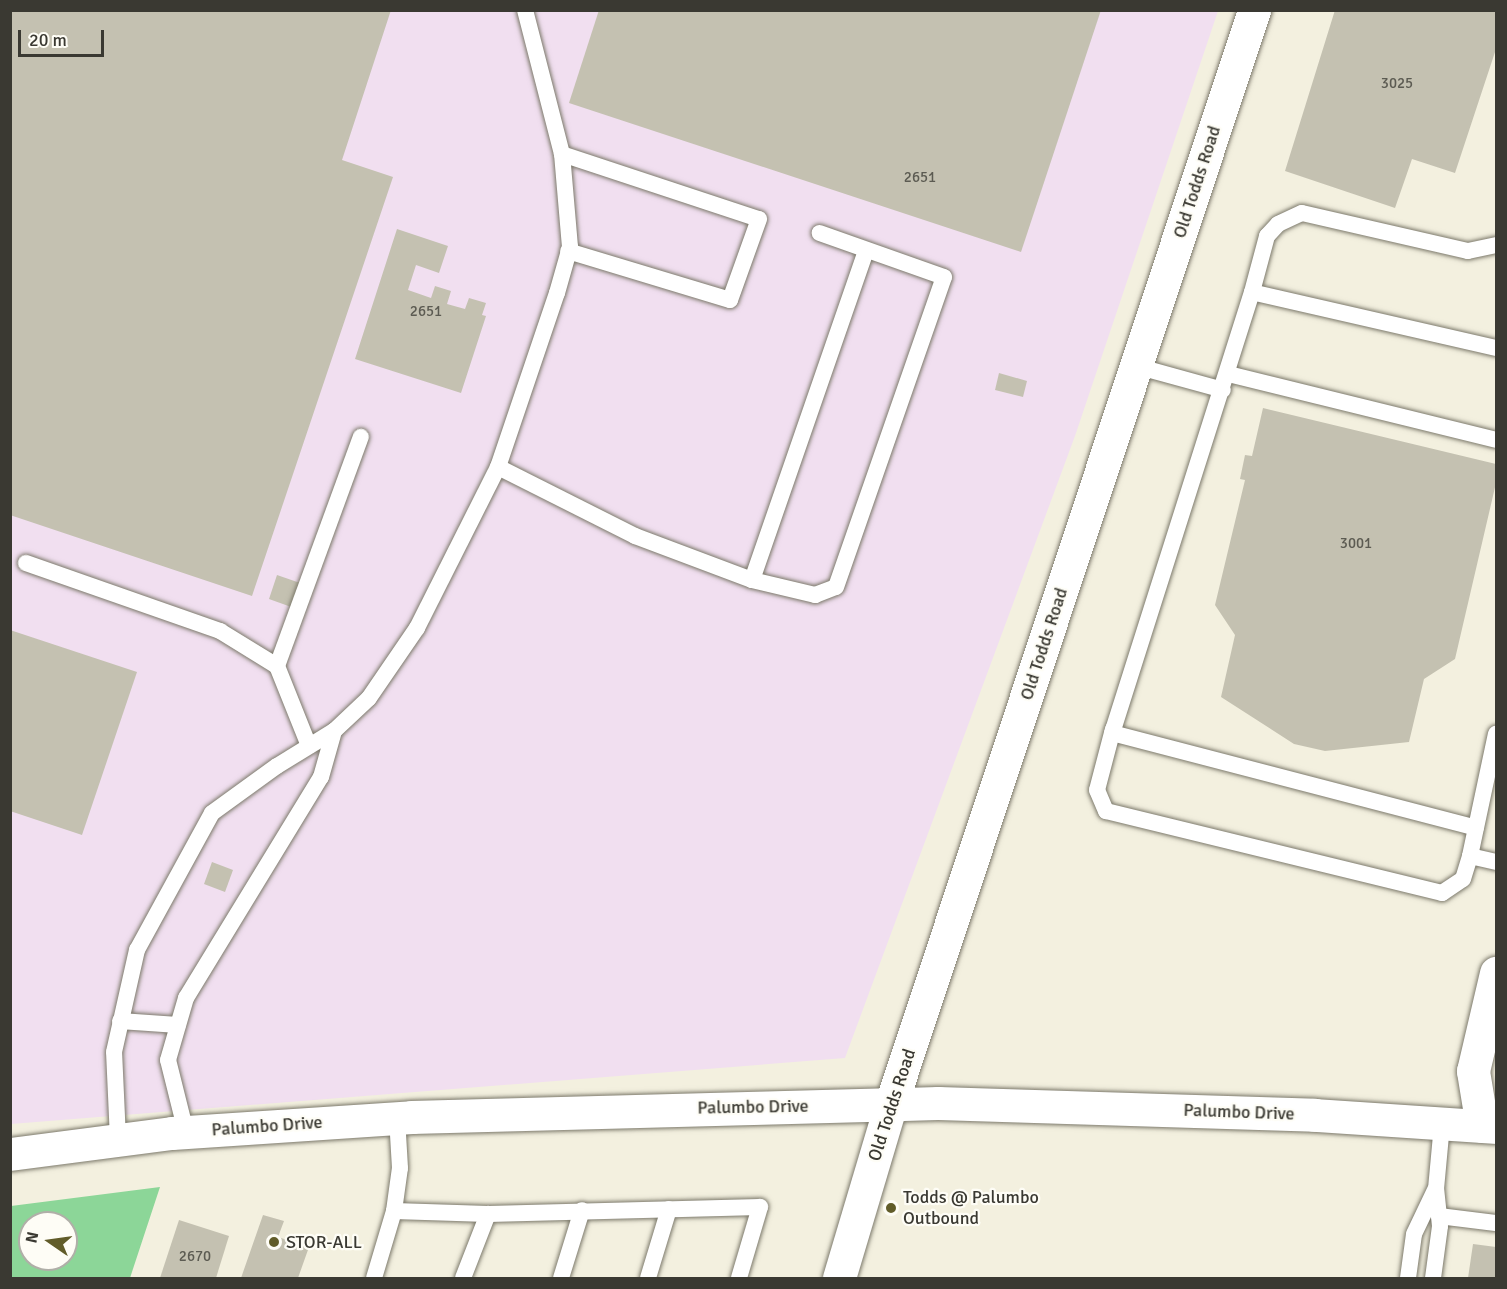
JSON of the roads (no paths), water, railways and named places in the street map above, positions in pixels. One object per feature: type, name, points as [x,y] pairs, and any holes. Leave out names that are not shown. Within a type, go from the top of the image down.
[{"type":"street","name":"Old Todds Road","points":[[839,1278],[891,1104],[1254,10]]},
{"type":"street","points":[[1492,1119],[1473,1071],[1497,973]]},
{"type":"street","name":"Palumbo Drive","points":[[10,1154],[186,1132],[397,1118],[891,1104],[1144,1109],[1442,1124],[1492,1119]]},
{"type":"lane","points":[[118,1139],[114,1052],[136,950],[212,813],[334,731],[369,698],[417,628],[498,467],[568,251],[562,154],[525,10]]},
{"type":"lane","points":[[562,154],[759,219],[730,300],[568,251]]},
{"type":"lane","points":[[1497,245],[1468,251],[1302,213],[1278,224],[1267,236],[1228,374],[1112,734],[1097,790],[1106,811],[1442,893],[1463,879],[1497,734]]},
{"type":"lane","points":[[498,467],[635,536],[752,580],[815,595],[836,587],[944,277],[820,233]]},
{"type":"lane","points":[[752,580],[866,250]]},
{"type":"lane","points":[[1252,292],[1497,348]]},
{"type":"lane","points":[[1136,366],[1223,390]]},
{"type":"lane","points":[[1228,374],[1497,440]]},
{"type":"lane","points":[[277,666],[362,437]]},
{"type":"lane","points":[[26,563],[219,631],[277,666],[309,747]]},
{"type":"lane","points":[[186,1132],[168,1060],[186,998],[321,777],[334,731]]},
{"type":"lane","points":[[1112,734],[1476,828]]},
{"type":"lane","points":[[1470,856],[1497,862]]},
{"type":"lane","points":[[120,1022],[178,1025]]},
{"type":"lane","points":[[374,1278],[394,1211],[400,1168],[397,1118]]},
{"type":"lane","points":[[1433,1278],[1439,1216],[1436,1189],[1442,1124]]},
{"type":"lane","points":[[1408,1278],[1414,1234],[1436,1189]]},
{"type":"lane","points":[[394,1211],[488,1214],[760,1207],[740,1278]]},
{"type":"lane","points":[[648,1278],[669,1209]]},
{"type":"lane","points":[[561,1278],[582,1210]]},
{"type":"lane","points":[[463,1278],[488,1214]]},
{"type":"lane","points":[[1439,1216],[1497,1223]]},
{"type":"place","name":"Todds @ Palumbo Outbound","points":[[891,1208]]},
{"type":"place","name":"STOR-ALL","points":[[274,1242]]}]
